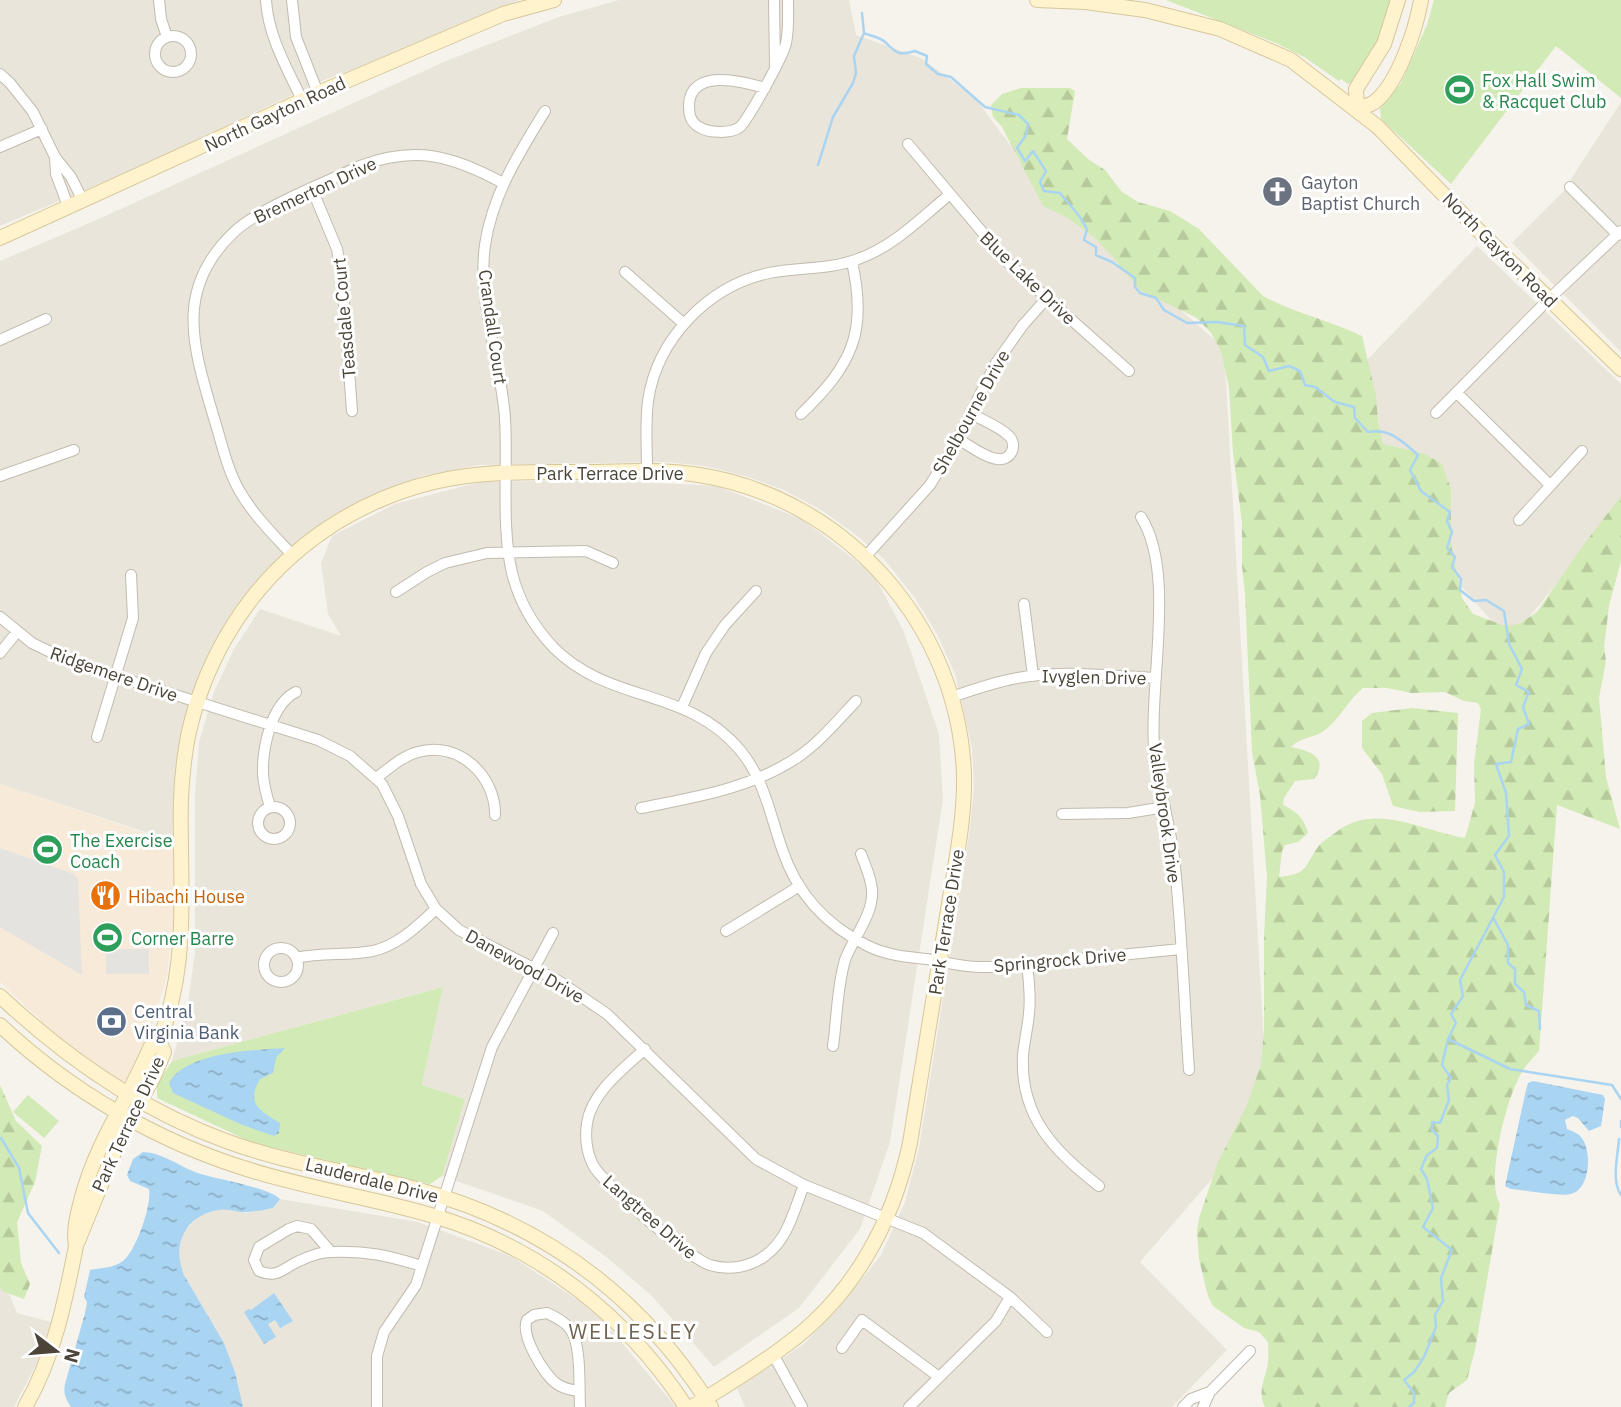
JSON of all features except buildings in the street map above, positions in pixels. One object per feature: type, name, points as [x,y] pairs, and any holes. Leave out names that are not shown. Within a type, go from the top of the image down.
[{"type":"street","points":[[159,0],[167,37]]},
{"type":"street","points":[[266,0],[274,39],[302,100]]},
{"type":"street","points":[[292,0],[296,37],[318,93]]},
{"type":"street","name":"North Gayton Road","points":[[0,238],[318,93],[503,14],[554,0]]},
{"type":"street","points":[[774,0],[775,66]]},
{"type":"street","points":[[765,88],[744,82],[713,80],[701,83],[690,95],[691,120],[701,129],[709,131],[736,130],[741,126],[765,88],[787,41],[788,0]]},
{"type":"street","name":"North Gayton Road","points":[[1037,0],[1146,5],[1245,38],[1291,61],[1378,127],[1621,369]]},
{"type":"street","points":[[1398,0],[1384,44],[1356,89],[1357,109],[1376,101],[1398,68],[1414,30],[1421,0]]},
{"type":"street","points":[[0,74],[26,103],[55,157],[71,177],[82,199]]},
{"type":"street","name":"Crandall Court","points":[[545,111],[503,184],[489,222],[483,274],[501,383],[511,570],[521,600],[535,625],[556,650],[606,683],[682,707]]},
{"type":"street","points":[[0,147],[42,129]]},
{"type":"street","name":"Blue Lake Drive","points":[[908,144],[1003,257],[1129,371]]},
{"type":"street","name":"Bremerton Drive","points":[[293,556],[247,503],[230,470],[196,357],[193,317],[198,289],[205,271],[221,246],[235,231],[258,215],[378,159],[412,154],[459,161],[503,184]]},
{"type":"street","points":[[55,157],[56,174],[68,206]]},
{"type":"street","points":[[1436,413],[1619,233],[1570,187]]},
{"type":"street","name":"Teasdale Court","points":[[312,189],[337,249],[342,276],[352,411]]},
{"type":"street","points":[[647,471],[646,421],[650,392],[660,363],[684,324],[711,299],[737,284],[770,273],[852,261],[891,243],[949,195]]},
{"type":"street","points":[[801,414],[832,383],[853,344],[859,306],[852,261]]},
{"type":"street","points":[[625,272],[684,324]]},
{"type":"street","name":"Shelbourne Drive","points":[[866,556],[930,485],[1008,346],[1047,298]]},
{"type":"street","points":[[0,340],[46,319]]},
{"type":"street","points":[[1457,393],[1550,485]]},
{"type":"street","points":[[958,439],[998,459],[1006,458],[1012,452],[1013,444],[1009,436],[970,413]]},
{"type":"street","points":[[0,476],[74,450]]},
{"type":"street","points":[[1518,520],[1582,451]]},
{"type":"street","name":"Park Terrace Drive","points":[[25,1407],[56,1338],[76,1245],[83,1234],[150,1048],[159,1041],[174,994],[180,956],[183,769],[197,703],[211,666],[232,628],[252,599],[293,556],[339,522],[394,494],[456,478],[506,473],[647,471],[701,475],[754,489],[814,517],[866,556],[897,591],[924,630],[952,697],[962,749],[963,801],[939,961],[910,1143],[900,1185],[888,1218],[862,1265],[816,1320],[708,1403],[689,1407]]},
{"type":"street","name":"Valleybrook Drive","points":[[1141,517],[1151,533],[1155,547],[1158,608],[1154,744],[1174,859],[1189,1070]]},
{"type":"street","points":[[396,592],[445,563],[487,553],[586,551],[612,563]]},
{"type":"street","points":[[97,737],[133,618],[131,575]]},
{"type":"street","points":[[682,707],[706,653],[725,625],[756,591]]},
{"type":"street","points":[[1024,604],[1033,676]]},
{"type":"street","name":"Ridgemere Drive","points":[[0,617],[16,632],[58,657],[197,703]]},
{"type":"street","points":[[0,653],[16,632]]},
{"type":"street","name":"Ivyglen Drive","points":[[952,697],[1016,678],[1033,676],[1156,678]]},
{"type":"street","points":[[270,807],[263,766],[272,726],[280,703],[296,692]]},
{"type":"street","points":[[641,808],[710,795],[739,787],[758,778],[799,756],[816,743],[856,701]]},
{"type":"street","name":"Danewood Drive","points":[[197,703],[339,749],[363,765],[376,778],[392,802],[421,884],[436,909],[467,936],[557,980],[607,1014],[742,1148],[770,1169],[923,1233],[1010,1297],[1047,1332]]},
{"type":"street","name":"Springrock Drive","points":[[682,707],[718,728],[735,744],[758,778],[798,887],[831,925],[877,950],[981,967],[1181,949]]},
{"type":"street","points":[[376,778],[400,760],[417,752],[438,750],[452,753],[464,758],[479,771],[495,801],[495,815]]},
{"type":"street","points":[[1062,814],[1128,813],[1165,807]]},
{"type":"street","points":[[833,1046],[842,977],[854,938],[870,908],[872,898],[870,877],[861,854]]},
{"type":"street","points":[[726,931],[798,887]]},
{"type":"street","points":[[296,958],[364,952],[385,947],[406,935],[436,909]]},
{"type":"street","points":[[377,1407],[380,1343],[389,1323],[416,1285],[492,1047],[553,933]]},
{"type":"street","points":[[1027,964],[1029,1012],[1023,1070],[1029,1102],[1050,1143],[1099,1186]]},
{"type":"street","name":"Lauderdale Drive","points":[[0,996],[64,1051],[133,1097],[202,1131],[245,1148],[444,1197],[483,1211],[523,1230],[570,1257],[625,1301],[667,1344],[708,1403]]},
{"type":"street","name":"Lauderdale Drive","points":[[0,1025],[56,1071],[124,1115],[183,1145],[250,1170],[437,1217],[517,1250],[581,1291],[631,1336],[689,1407]]},
{"type":"street","name":"Langtree Drive","points":[[645,1049],[603,1089],[595,1100],[587,1123],[587,1144],[593,1164],[601,1178],[627,1201],[697,1259],[712,1266],[733,1268],[757,1261],[777,1245],[804,1185]]},
{"type":"street","points":[[330,1251],[311,1229],[297,1226],[259,1247],[254,1260],[259,1271],[273,1275],[298,1261],[330,1251],[381,1253],[422,1266]]},
{"type":"street","points":[[909,1407],[996,1321],[1010,1297]]},
{"type":"street","points":[[579,1391],[560,1387],[550,1379],[524,1333],[527,1320],[534,1315],[547,1312],[567,1325],[573,1333],[576,1345],[579,1391],[580,1407]]},
{"type":"street","points":[[842,1348],[862,1320],[939,1377]]},
{"type":"street","points":[[1203,1407],[1210,1392],[1250,1351]]},
{"type":"street","points":[[774,1354],[802,1407]]},
{"type":"street","points":[[1183,1407],[1191,1399],[1210,1392]]},
{"type":"shaded area","points":[[0,0],[519,0],[389,58],[329,78],[236,121],[225,131],[0,226]]},
{"type":"shaded area","points":[[619,0],[849,0],[856,35],[921,58],[975,98],[1043,189],[1224,348],[1268,1114],[1140,1262],[1227,1350],[1172,1407],[745,1407],[737,1388],[804,1344],[844,1301],[881,1255],[905,1202],[919,1148],[970,829],[974,786],[972,748],[955,674],[937,634],[915,598],[884,559],[860,538],[823,511],[784,490],[705,466],[666,462],[479,465],[421,476],[333,517],[276,560],[243,600],[197,684],[183,723],[175,773],[172,841],[0,784],[0,261],[446,61],[559,17]]},
{"type":"shaded area","points":[[1621,102],[1621,352],[1512,243],[1562,193]]},
{"type":"shaded area","points":[[1477,246],[1621,384],[1621,506],[1509,641],[1313,416]]},
{"type":"shaded area","points":[[600,480],[717,486],[802,519],[874,575],[904,632],[939,734],[943,799],[890,1142],[860,1229],[799,1308],[714,1367],[651,1295],[605,1256],[543,1211],[442,1176],[465,1099],[422,1085],[443,987],[172,1061],[188,1003],[195,952],[195,795],[199,742],[214,692],[234,649],[260,609],[341,636],[328,614],[321,563],[332,536],[395,504],[480,482]]},
{"type":"shaded area","points":[[0,784],[177,844],[174,919],[167,976],[149,1035],[133,1073],[125,1081],[115,1079],[70,1048],[0,982]]},
{"type":"shaded area","points":[[0,848],[74,874],[78,879],[82,975],[0,927]]},
{"type":"shaded area","points":[[106,949],[149,949],[149,974],[106,974]]},
{"type":"shaded area","points":[[280,1199],[418,1222],[511,1256],[596,1312],[676,1407],[243,1407],[235,1372],[224,1343],[180,1265],[179,1246],[184,1232],[199,1216],[220,1209],[245,1213],[273,1208]]},
{"type":"shaded area","points":[[0,1272],[17,1313],[51,1322],[38,1361],[14,1407],[0,1407]]},
{"type":"green space","points":[[1166,0],[1394,0],[1385,33],[1354,82],[1348,84],[1276,43]]},
{"type":"green space","name":"Fox Hall Swim & Racquet Club","points":[[1434,0],[1621,0],[1621,98],[1556,46],[1451,184],[1381,119],[1380,109],[1401,83],[1427,25]]},
{"type":"green space","points":[[1021,88],[1070,88],[1075,91],[1067,139],[1088,159],[1105,170],[1122,192],[1138,202],[1170,211],[1199,229],[1263,296],[1362,336],[1376,395],[1383,444],[1425,454],[1442,464],[1451,489],[1451,544],[1462,598],[1473,614],[1505,626],[1519,624],[1537,612],[1621,496],[1621,561],[1609,606],[1604,647],[1606,661],[1599,698],[1606,777],[1620,829],[1557,805],[1539,1051],[1516,1083],[1504,1118],[1495,1177],[1500,1204],[1475,1350],[1467,1380],[1449,1393],[1445,1407],[1265,1407],[1262,1389],[1268,1361],[1268,1342],[1259,1332],[1244,1328],[1213,1306],[1208,1296],[1199,1259],[1199,1218],[1218,1162],[1247,1105],[1261,1064],[1264,1029],[1267,877],[1260,795],[1252,752],[1242,523],[1233,453],[1229,388],[1221,351],[1211,333],[1197,318],[1140,290],[1093,236],[1066,217],[1043,206],[1002,127],[993,117],[991,105],[1002,94]],"holes":[[[1363,688],[1387,688],[1412,693],[1445,692],[1464,701],[1478,703],[1481,709],[1474,764],[1475,803],[1465,838],[1399,821],[1366,819],[1350,824],[1324,841],[1301,872],[1279,877],[1285,845],[1298,842],[1308,833],[1299,816],[1283,805],[1284,798],[1295,781],[1314,779],[1320,765],[1309,752],[1291,747],[1325,730]]]},
{"type":"green space","points":[[1412,708],[1458,713],[1455,811],[1420,812],[1393,806],[1382,774],[1362,748],[1362,721],[1372,713]]},
{"type":"green space","points":[[443,987],[422,1085],[465,1099],[442,1176],[430,1184],[253,1143],[157,1098],[157,1084],[172,1061]]},
{"type":"green space","points":[[0,1085],[16,1121],[42,1146],[35,1182],[17,1222],[21,1263],[30,1284],[24,1299],[2,1291],[0,1286]]},
{"type":"green space","points":[[28,1095],[59,1121],[44,1138],[13,1112]]},
{"type":"water","points":[[285,1048],[276,1058],[273,1073],[260,1079],[254,1095],[257,1106],[280,1123],[279,1133],[274,1136],[240,1124],[173,1093],[169,1083],[177,1073],[205,1059],[239,1052]]},
{"type":"water","points":[[1533,1081],[1603,1095],[1605,1099],[1601,1126],[1589,1131],[1578,1118],[1573,1116],[1565,1120],[1567,1129],[1578,1134],[1585,1143],[1588,1159],[1583,1185],[1571,1194],[1542,1193],[1505,1186],[1526,1090],[1528,1083]]},
{"type":"water","points":[[143,1152],[163,1157],[204,1175],[264,1190],[280,1199],[273,1208],[263,1210],[223,1210],[207,1213],[198,1218],[184,1233],[179,1252],[184,1275],[224,1343],[235,1372],[243,1407],[71,1407],[66,1399],[65,1384],[85,1313],[87,1302],[84,1297],[90,1270],[123,1261],[133,1248],[146,1216],[149,1189],[130,1181],[127,1175],[133,1159]]},
{"type":"water","points":[[274,1293],[293,1321],[280,1328],[275,1320],[268,1324],[276,1337],[264,1344],[244,1312]]},
{"type":"waterway","points":[[818,165],[833,117],[856,73],[854,56],[864,33],[862,13]]},
{"type":"waterway","points":[[864,33],[883,40],[898,52],[915,51],[927,56],[926,64],[938,74],[951,77],[985,107],[1019,115],[1028,124],[1026,135],[1017,148],[1025,161],[1033,151],[1046,171],[1040,182],[1044,191],[1060,193],[1087,229],[1084,240],[1096,247],[1096,255],[1135,278],[1135,287],[1140,293],[1156,298],[1164,310],[1187,323],[1217,322],[1244,326],[1245,345],[1263,357],[1269,371],[1289,366],[1300,371],[1305,385],[1315,387],[1335,402],[1354,407],[1355,418],[1368,432],[1389,434],[1418,455],[1410,470],[1421,491],[1450,512],[1447,521],[1452,532],[1447,548],[1455,557],[1452,567],[1461,579],[1460,590],[1474,601],[1486,600],[1504,611],[1509,644],[1522,669],[1516,685],[1529,692],[1523,707],[1529,724],[1518,729],[1511,762],[1496,764],[1506,793],[1509,836],[1495,855],[1504,872],[1504,897],[1460,980],[1463,996],[1451,1014],[1456,1023],[1448,1039],[1442,1065],[1451,1078],[1447,1085],[1449,1100],[1440,1123],[1432,1122],[1432,1130],[1438,1136],[1437,1148],[1427,1155],[1421,1169],[1427,1179],[1433,1208],[1423,1227],[1452,1250],[1441,1278],[1443,1301],[1435,1315],[1436,1327],[1424,1357],[1414,1372],[1404,1380],[1414,1393],[1414,1403],[1409,1407]]},
{"type":"waterway","points":[[1494,919],[1508,945],[1508,963],[1515,969],[1515,984],[1524,992],[1526,1005],[1539,1011],[1540,1029]]},
{"type":"waterway","points":[[1448,1039],[1510,1069],[1612,1085],[1621,1099]]},
{"type":"waterway","points":[[1621,1121],[1621,1127]]},
{"type":"waterway","points":[[1,1138],[19,1168],[28,1213],[59,1253]]},
{"type":"waterway","points":[[1619,1139],[1616,1183],[1621,1195]]},
{"type":"place","name":"Fox Hall Swim & Racquet Club","points":[[1459,90]]},
{"type":"place","name":"Gayton Baptist Church","points":[[1278,192]]},
{"type":"place","name":"The Exercise Coach","points":[[47,850]]},
{"type":"place","name":"Hibachi House","points":[[105,896]]},
{"type":"place","name":"Corner Barre","points":[[108,938]]},
{"type":"place","name":"Central Virginia Bank","points":[[111,1021]]},
{"type":"district","name":"WELLESLEY","points":[[633,1331]]}]
